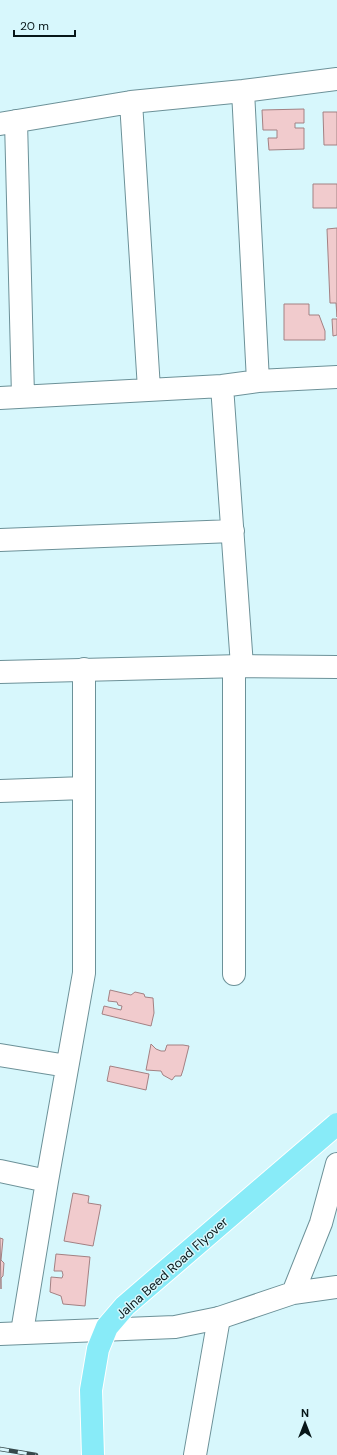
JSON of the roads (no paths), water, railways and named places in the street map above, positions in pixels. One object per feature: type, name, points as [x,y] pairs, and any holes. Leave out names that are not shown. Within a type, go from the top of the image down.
[{"type":"main road","name":"Jalna Beed Road Flyover","points":[[93,1455],[91,1390],[98,1349],[106,1327],[125,1306],[337,1124]]},
{"type":"street","points":[[23,396],[8,122],[131,102],[243,91],[337,79]]},
{"type":"street","points":[[243,91],[258,381]]},
{"type":"street","points":[[131,102],[149,389]]},
{"type":"street","points":[[0,398],[222,386],[258,381],[337,377]]},
{"type":"street","points":[[222,386],[233,531],[238,666],[234,974]]},
{"type":"street","points":[[0,540],[233,531]]},
{"type":"street","points":[[0,672],[238,666],[337,668]]},
{"type":"street","points":[[84,669],[84,973],[46,1181],[6,1333],[175,1327],[219,1318],[293,1292],[337,1287]]},
{"type":"street","points":[[0,791],[84,788]]},
{"type":"street","points":[[0,1055],[67,1066]]},
{"type":"street","points":[[293,1292],[321,1223],[337,1164]]},
{"type":"street","points":[[0,1171],[46,1181]]},
{"type":"street","points":[[195,1455],[219,1318]]},
{"type":"railway","points":[[0,1449],[36,1455]]}]
